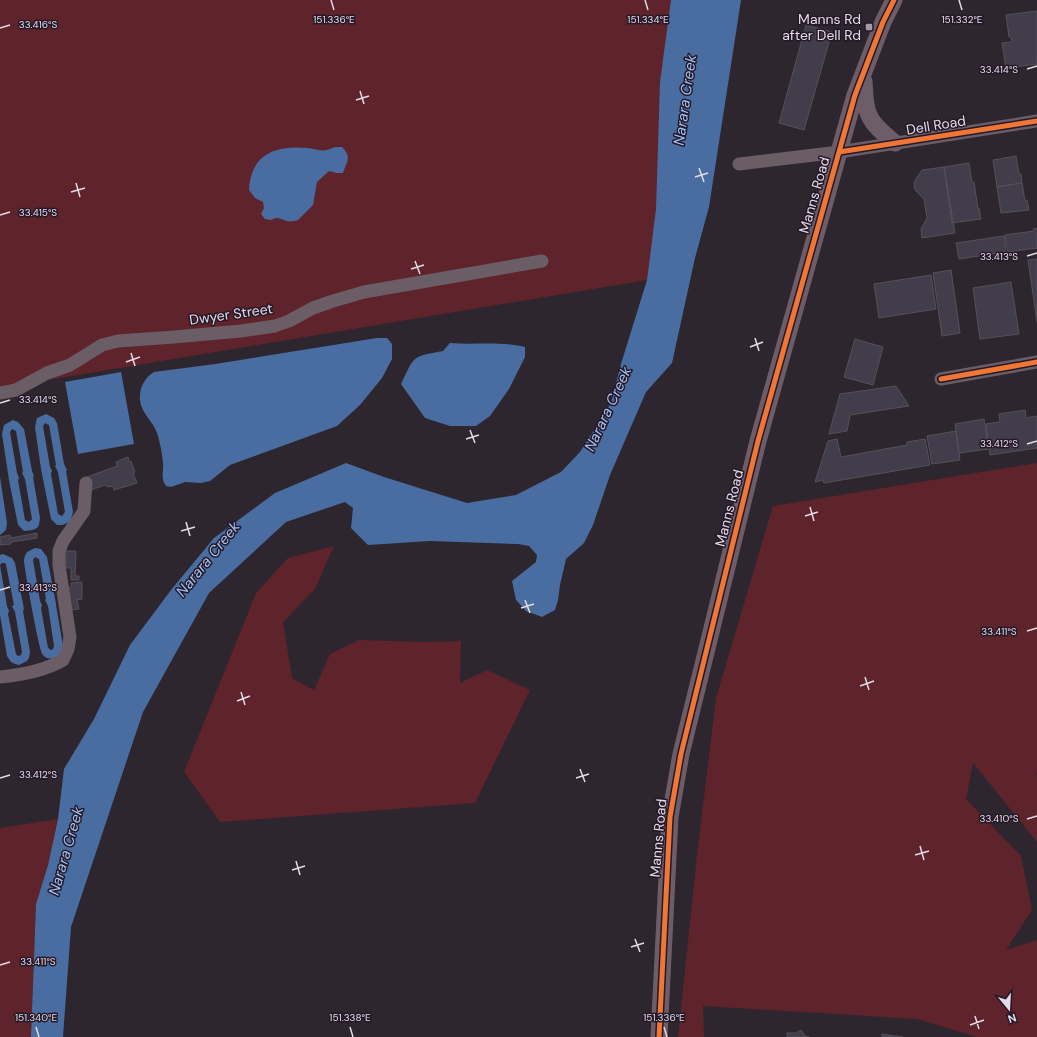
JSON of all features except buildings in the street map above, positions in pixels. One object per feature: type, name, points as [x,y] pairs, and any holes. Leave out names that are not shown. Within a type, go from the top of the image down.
[{"type":"main road","name":"Manns Road","points":[[659,1037],[670,817],[680,754],[758,441],[839,152],[856,95],[883,22],[894,0]]},
{"type":"main road","points":[[864,73],[865,101],[870,119],[877,128],[895,143]]},
{"type":"street","name":"Dell Road","points":[[739,164],[839,152],[1037,121]]},
{"type":"street","name":"Dwyer Street","points":[[0,393],[16,390],[47,373],[70,365],[102,346],[118,340],[174,337],[241,331],[275,326],[333,300],[364,292],[542,261]]},
{"type":"street","points":[[941,379],[1037,362]]},
{"type":"street","points":[[0,677],[20,675],[54,665],[63,660],[68,649],[70,637],[58,565],[59,551],[63,541],[84,511],[86,483]]},
{"type":"shaded area","points":[[0,0],[671,0],[657,211],[647,280],[0,388]]},
{"type":"shaded area","points":[[1037,463],[1037,773],[1035,774],[1037,775],[1037,842],[973,763],[966,799],[1021,856],[1032,910],[1006,950],[1037,940],[1037,1037],[977,1037],[917,1019],[703,1006],[704,1037],[678,1037],[697,855],[716,698],[773,506]]},
{"type":"shaded area","points":[[334,546],[315,589],[283,622],[292,678],[314,690],[330,654],[359,640],[425,642],[461,641],[460,683],[487,670],[530,690],[475,803],[220,822],[184,772],[256,593],[288,558]]},
{"type":"shaded area","points":[[58,819],[48,865],[36,904],[31,1037],[0,1037],[0,828]]},
{"type":"water","name":"Narara Creek","points":[[671,0],[741,0],[709,207],[695,258],[672,363],[646,392],[610,475],[593,525],[584,543],[566,559],[555,610],[542,617],[526,611],[516,600],[512,581],[536,562],[537,555],[529,546],[518,544],[430,541],[368,545],[351,528],[353,508],[345,502],[286,522],[209,593],[143,712],[71,927],[63,1037],[31,1037],[36,904],[48,865],[58,819],[64,769],[94,719],[130,645],[171,590],[214,538],[275,493],[346,463],[384,477],[467,503],[516,495],[561,472],[580,452],[611,403],[621,364],[647,280],[656,209],[660,82]]},
{"type":"water","points":[[296,147],[324,150],[342,147],[348,156],[343,173],[329,171],[317,182],[313,205],[298,220],[288,221],[277,218],[271,220],[265,219],[261,214],[264,208],[263,202],[255,198],[249,190],[254,168],[260,160],[275,150],[285,148]]},
{"type":"water","points":[[377,338],[387,338],[392,344],[392,359],[382,378],[360,405],[337,426],[230,465],[210,481],[201,483],[185,482],[171,487],[166,486],[163,477],[163,459],[158,436],[141,405],[140,400],[140,392],[143,384],[150,374],[154,372],[215,364]]},
{"type":"water","points":[[450,343],[506,344],[525,347],[525,357],[509,389],[490,416],[476,426],[450,426],[425,418],[401,384],[409,367],[415,359],[419,356],[443,351]]},
{"type":"water","points":[[121,372],[134,444],[78,454],[65,382]]},
{"type":"water","points":[[46,414],[54,418],[57,423],[64,464],[67,470],[73,512],[70,522],[62,525],[57,525],[51,519],[41,469],[35,427],[37,418]],"holes":[[[45,423],[49,425],[55,466],[58,472],[65,512],[62,516],[58,514],[51,474],[52,471],[43,426]]]},
{"type":"water","points":[[13,420],[18,422],[24,429],[34,476],[40,518],[39,525],[33,530],[24,531],[18,525],[2,434],[4,425]],"holes":[[[12,429],[16,431],[22,473],[25,479],[32,519],[29,522],[25,520],[10,432]]]},
{"type":"water","points":[[0,477],[7,523],[6,530],[0,535]]},
{"type":"water","points":[[35,548],[41,549],[47,557],[63,646],[60,656],[53,658],[47,658],[43,655],[38,640],[24,561],[27,552]],"holes":[[[35,557],[39,559],[54,646],[51,650],[48,648],[41,608],[42,605],[33,560]]]},
{"type":"water","points":[[3,554],[12,558],[15,563],[24,609],[23,611],[30,652],[27,661],[19,665],[11,662],[7,656],[0,615],[0,565],[0,555]],"holes":[[[5,563],[6,565],[14,605],[12,606],[15,612],[22,652],[21,655],[18,656],[16,654],[8,614],[9,611],[0,565]]]},
{"type":"cycle path","points":[[659,1037],[670,817],[681,754],[758,441],[855,95],[883,22],[894,0]]},
{"type":"cycle path","points":[[839,152],[1037,121]]},
{"type":"cycle path","points":[[941,379],[1037,362]]},
{"type":"place","name":"Manns Rd after Dell Rd","points":[[869,27]]}]
